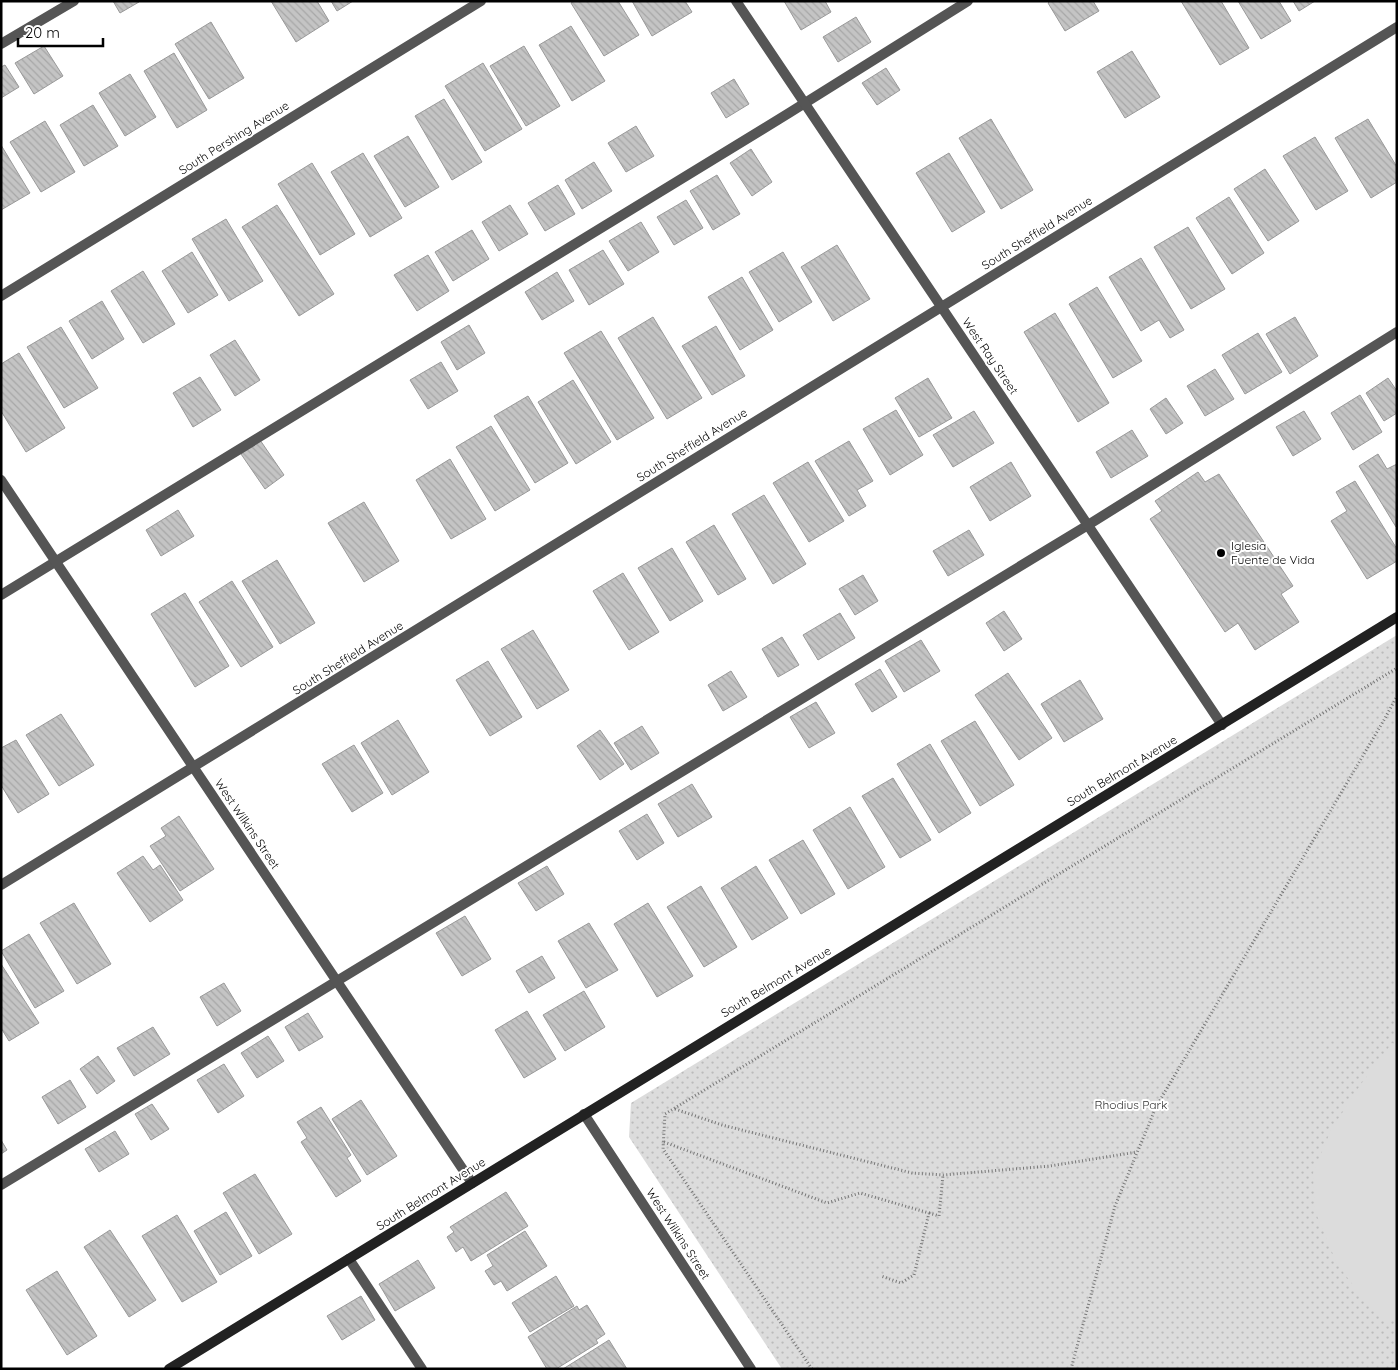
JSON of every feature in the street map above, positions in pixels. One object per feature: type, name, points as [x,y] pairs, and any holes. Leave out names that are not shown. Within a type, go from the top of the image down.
[{"type":"main road","name":"South Belmont Avenue","points":[[169,1369],[1397,617]]},
{"type":"street","points":[[1,44],[74,1]]},
{"type":"street","name":"South Pershing Avenue","points":[[1,296],[480,1]]},
{"type":"street","name":"West Ray Street","points":[[736,1],[1222,725]]},
{"type":"street","points":[[1,595],[805,103],[968,1]]},
{"type":"street","name":"South Sheffield Avenue","points":[[1,885],[1397,27]]},
{"type":"street","points":[[1,1185],[1088,525],[1397,332]]},
{"type":"street","name":"West Wilkins Street","points":[[1,480],[472,1183]]},
{"type":"street","name":"West Wilkins Street","points":[[584,1114],[751,1369]]},
{"type":"street","points":[[348,1259],[422,1369]]},
{"type":"path","points":[[812,1369],[663,1149],[665,1114],[1397,668]]},
{"type":"path","points":[[1071,1369],[1114,1206],[1156,1107],[1397,696]]},
{"type":"path","points":[[674,1108],[722,1124],[912,1173],[943,1176],[1050,1166],[1138,1152]]},
{"type":"path","points":[[664,1142],[826,1203],[860,1193],[939,1216],[943,1176]]},
{"type":"path","points":[[881,1276],[901,1283],[914,1275],[929,1213]]},
{"type":"green space","name":"Rhodius Park","points":[[1397,635],[1397,1369],[782,1369],[629,1137],[631,1103]]},
{"type":"green space","points":[[1392,1043],[1397,1047],[1397,1313],[1387,1324],[1369,1306],[1337,1264],[1315,1211],[1313,1173],[1331,1130],[1361,1084]]},
{"type":"building","points":[[113,1],[139,1],[139,2],[120,13]]},
{"type":"building","points":[[271,1],[317,1],[329,21],[296,42]]},
{"type":"building","points":[[331,1],[353,1],[337,11]]},
{"type":"building","points":[[574,1],[618,1],[639,35],[604,56],[571,3]]},
{"type":"building","points":[[632,1],[685,1],[692,12],[652,36]]},
{"type":"building","points":[[784,1],[825,1],[831,12],[801,30]]},
{"type":"building","points":[[1050,1],[1093,1],[1099,11],[1065,31],[1048,3]]},
{"type":"building","points":[[1181,1],[1221,1],[1249,48],[1220,65]]},
{"type":"building","points":[[1238,1],[1279,1],[1291,21],[1261,39]]},
{"type":"building","points":[[1293,1],[1315,1],[1299,11]]},
{"type":"building","points":[[856,17],[871,42],[838,62],[823,37]]},
{"type":"building","points":[[211,22],[244,78],[209,99],[175,44]]},
{"type":"building","points":[[571,26],[605,81],[572,101],[539,45]]},
{"type":"building","points":[[44,46],[63,76],[34,94],[15,63]]},
{"type":"building","points":[[524,46],[560,106],[526,126],[490,66]]},
{"type":"building","points":[[1132,51],[1160,97],[1125,118],[1097,72]]},
{"type":"building","points":[[174,53],[207,110],[177,128],[144,71]]},
{"type":"building","points":[[483,63],[522,129],[485,151],[445,86]]},
{"type":"building","points":[[5,65],[19,87],[1,98],[1,67]]},
{"type":"building","points":[[886,68],[900,90],[877,105],[862,83]]},
{"type":"building","points":[[130,74],[156,117],[125,136],[99,93]]},
{"type":"building","points":[[734,79],[749,104],[726,118],[711,93]]},
{"type":"building","points":[[444,99],[482,162],[452,180],[415,116]]},
{"type":"building","points":[[93,105],[118,146],[84,166],[60,125]]},
{"type":"building","points":[[991,119],[1033,190],[1001,209],[959,138]]},
{"type":"building","points":[[1368,119],[1397,167],[1397,182],[1371,198],[1335,138]]},
{"type":"building","points":[[45,121],[75,172],[41,192],[10,142]]},
{"type":"building","points":[[636,126],[654,156],[626,172],[608,143]]},
{"type":"building","points":[[408,136],[439,187],[405,207],[374,156]]},
{"type":"building","points":[[1315,137],[1348,191],[1316,210],[1283,156]]},
{"type":"building","points":[[1,145],[30,193],[1,210]]},
{"type":"building","points":[[751,149],[772,182],[752,196],[730,163]]},
{"type":"building","points":[[363,153],[402,218],[370,237],[331,172]]},
{"type":"building","points":[[949,153],[985,212],[952,232],[916,173]]},
{"type":"building","points":[[594,162],[612,191],[582,209],[565,180]]},
{"type":"building","points":[[312,163],[355,234],[320,255],[278,184]]},
{"type":"building","points":[[1265,169],[1299,221],[1268,241],[1234,189]]},
{"type":"building","points":[[717,175],[740,214],[713,230],[690,191]]},
{"type":"building","points":[[558,185],[575,214],[545,231],[528,203]]},
{"type":"building","points":[[1229,197],[1264,253],[1232,274],[1196,218]]},
{"type":"building","points":[[686,200],[703,228],[674,245],[657,217]]},
{"type":"building","points":[[277,205],[334,294],[299,316],[242,227]]},
{"type":"building","points":[[510,205],[528,234],[499,251],[482,222]]},
{"type":"building","points":[[226,219],[263,281],[229,301],[192,239]]},
{"type":"building","points":[[641,222],[659,252],[628,271],[609,241]]},
{"type":"building","points":[[1188,227],[1225,289],[1191,309],[1154,247]]},
{"type":"building","points":[[472,230],[489,259],[453,281],[435,252]]},
{"type":"building","points":[[837,245],[870,299],[833,321],[801,267]]},
{"type":"building","points":[[603,250],[624,284],[589,305],[569,270]]},
{"type":"building","points":[[192,252],[218,295],[188,313],[162,271]]},
{"type":"building","points":[[783,252],[812,302],[779,322],[749,272]]},
{"type":"building","points":[[428,255],[449,291],[417,311],[394,275]]},
{"type":"building","points":[[1141,258],[1184,330],[1170,338],[1159,320],[1141,331],[1109,277]]},
{"type":"building","points":[[143,271],[175,324],[143,343],[111,291]]},
{"type":"building","points":[[557,272],[574,301],[542,320],[525,292]]},
{"type":"building","points":[[742,277],[773,330],[740,350],[708,297]]},
{"type":"building","points":[[1097,287],[1142,361],[1113,378],[1069,304]]},
{"type":"building","points":[[102,301],[124,339],[92,359],[69,321]]},
{"type":"building","points":[[1055,313],[1109,403],[1078,422],[1024,332]]},
{"type":"building","points":[[653,317],[702,398],[667,419],[618,338]]},
{"type":"building","points":[[1295,317],[1318,356],[1290,374],[1266,334]]},
{"type":"building","points":[[469,325],[485,353],[457,370],[441,342]]},
{"type":"building","points":[[716,326],[745,376],[712,395],[682,346]]},
{"type":"building","points":[[61,327],[98,388],[64,408],[27,347]]},
{"type":"building","points":[[601,331],[654,418],[617,440],[564,353]]},
{"type":"building","points":[[1258,333],[1282,372],[1245,394],[1222,355]]},
{"type":"building","points":[[235,340],[260,380],[235,396],[210,355]]},
{"type":"building","points":[[19,353],[65,428],[26,452],[1,411],[1,364]]},
{"type":"building","points":[[441,362],[458,391],[428,409],[410,380]]},
{"type":"building","points":[[1215,369],[1234,399],[1205,416],[1187,386]]},
{"type":"building","points":[[200,377],[221,410],[193,427],[173,393]]},
{"type":"building","points":[[928,378],[952,418],[919,437],[895,398]]},
{"type":"building","points":[[1388,378],[1397,391],[1397,413],[1384,421],[1366,393]]},
{"type":"building","points":[[573,380],[611,442],[576,464],[538,402]]},
{"type":"building","points":[[1360,395],[1382,432],[1353,450],[1331,413]]},
{"type":"building","points":[[528,396],[568,463],[535,483],[494,416]]},
{"type":"building","points":[[1166,398],[1183,423],[1166,434],[1150,409]]},
{"type":"building","points":[[896,410],[923,455],[890,475],[863,429]]},
{"type":"building","points":[[974,411],[994,443],[953,467],[933,435]]},
{"type":"building","points":[[1304,411],[1321,439],[1293,456],[1276,427]]},
{"type":"building","points":[[491,426],[530,490],[495,511],[456,447]]},
{"type":"building","points":[[1132,430],[1148,456],[1111,478],[1096,452]]},
{"type":"building","points":[[260,440],[284,475],[265,489],[241,454]]},
{"type":"building","points":[[849,441],[873,481],[857,490],[866,506],[849,516],[815,461]]},
{"type":"building","points":[[1378,454],[1387,469],[1397,464],[1396,527],[1359,466]]},
{"type":"building","points":[[450,459],[486,519],[451,539],[416,480]]},
{"type":"building","points":[[808,462],[844,521],[809,542],[773,483]]},
{"type":"building","points":[[1011,462],[1031,496],[990,521],[970,487]]},
{"type":"building","name":"Iglesia Fuente de Vida","points":[[1198,472],[1205,482],[1219,474],[1293,586],[1281,594],[1299,622],[1255,650],[1238,623],[1225,632],[1150,519],[1162,511],[1155,501]]},
{"type":"building","points":[[1355,481],[1397,549],[1397,561],[1367,579],[1331,521],[1347,511],[1336,492]]},
{"type":"building","points":[[764,495],[806,564],[773,584],[732,514]]},
{"type":"building","points":[[364,502],[399,561],[364,582],[328,523]]},
{"type":"building","points":[[178,510],[194,536],[161,556],[146,530]]},
{"type":"building","points":[[714,525],[746,579],[718,595],[686,542]]},
{"type":"building","points":[[969,530],[984,555],[948,576],[933,551]]},
{"type":"building","points":[[672,548],[703,601],[670,621],[638,568]]},
{"type":"building","points":[[277,560],[315,623],[280,644],[242,581]]},
{"type":"building","points":[[623,573],[659,632],[629,650],[593,591]]},
{"type":"building","points":[[863,575],[878,601],[855,615],[839,589]]},
{"type":"building","points":[[232,581],[273,647],[241,667],[199,602]]},
{"type":"building","points":[[185,593],[229,666],[195,687],[151,614]]},
{"type":"building","points":[[1004,611],[1022,639],[1004,651],[986,623]]},
{"type":"building","points":[[840,613],[855,638],[818,660],[803,635]]},
{"type":"building","points":[[533,630],[569,690],[537,709],[501,649]]},
{"type":"building","points":[[782,637],[799,665],[778,677],[762,649]]},
{"type":"building","points":[[921,640],[940,671],[904,692],[885,661]]},
{"type":"building","points":[[488,661],[522,717],[490,736],[456,680]]},
{"type":"building","points":[[880,669],[897,697],[872,712],[855,684]]},
{"type":"building","points":[[731,671],[747,697],[723,711],[708,685]]},
{"type":"building","points":[[1008,673],[1052,738],[1019,760],[975,695]]},
{"type":"building","points":[[1080,680],[1103,719],[1064,742],[1041,704]]},
{"type":"building","points":[[816,702],[835,733],[809,748],[790,717]]},
{"type":"building","points":[[61,714],[94,765],[59,786],[26,735]]},
{"type":"building","points":[[398,720],[429,772],[392,795],[361,743]]},
{"type":"building","points":[[975,721],[1014,785],[980,806],[941,741]]},
{"type":"building","points":[[642,726],[659,753],[631,770],[614,743]]},
{"type":"building","points":[[600,730],[624,764],[600,780],[577,746]]},
{"type":"building","points":[[16,740],[49,794],[18,813],[1,785],[1,748]]},
{"type":"building","points":[[930,744],[971,813],[939,833],[897,764]]},
{"type":"building","points":[[354,745],[383,793],[352,812],[322,764]]},
{"type":"building","points":[[893,778],[931,840],[900,858],[862,796]]},
{"type":"building","points":[[692,784],[712,817],[678,837],[658,804]]},
{"type":"building","points":[[850,807],[885,867],[848,889],[813,830]]},
{"type":"building","points":[[647,814],[664,843],[637,860],[619,831]]},
{"type":"building","points":[[179,816],[214,869],[180,891],[150,846],[166,836],[161,828]]},
{"type":"building","points":[[803,840],[835,894],[801,914],[769,860]]},
{"type":"building","points":[[143,856],[153,870],[160,865],[183,900],[150,922],[117,873]]},
{"type":"building","points":[[547,866],[564,894],[536,911],[518,883]]},
{"type":"building","points":[[756,866],[788,918],[752,940],[721,888]]},
{"type":"building","points":[[701,886],[737,947],[704,967],[667,907]]},
{"type":"building","points":[[74,903],[111,964],[77,984],[40,923]]},
{"type":"building","points":[[648,903],[693,976],[657,997],[614,924]]},
{"type":"building","points":[[465,916],[491,959],[462,976],[436,933]]},
{"type":"building","points":[[589,923],[618,970],[586,988],[558,941]]},
{"type":"building","points":[[29,934],[64,991],[35,1008],[1,951]]},
{"type":"building","points":[[542,956],[555,978],[529,993],[516,971]]},
{"type":"building","points":[[1,964],[39,1023],[9,1041],[1,1028]]},
{"type":"building","points":[[224,983],[241,1011],[217,1026],[200,997]]},
{"type":"building","points":[[584,991],[605,1027],[565,1051],[543,1015]]},
{"type":"building","points":[[527,1011],[556,1059],[524,1078],[495,1030]]},
{"type":"building","points":[[308,1013],[323,1037],[299,1051],[285,1027]]},
{"type":"building","points":[[153,1027],[170,1054],[134,1076],[117,1048]]},
{"type":"building","points":[[268,1036],[284,1061],[257,1078],[241,1053]]},
{"type":"building","points":[[98,1056],[115,1081],[97,1094],[80,1069]]},
{"type":"building","points":[[224,1064],[244,1096],[218,1113],[197,1080]]},
{"type":"building","points":[[70,1080],[86,1107],[58,1124],[42,1097]]},
{"type":"building","points":[[361,1100],[397,1156],[367,1175],[332,1119]]},
{"type":"building","points":[[152,1104],[169,1129],[151,1140],[135,1114]]},
{"type":"building","points":[[321,1107],[351,1155],[347,1158],[361,1181],[336,1197],[301,1142],[307,1138],[297,1122]]},
{"type":"building","points":[[115,1131],[129,1154],[99,1172],[85,1149]]},
{"type":"building","points":[[1,1140],[7,1150],[1,1154]]},
{"type":"building","points":[[255,1174],[292,1234],[259,1254],[223,1193]]},
{"type":"building","points":[[506,1192],[528,1226],[471,1261],[463,1247],[456,1252],[447,1237],[454,1232],[450,1227]]},
{"type":"building","points":[[226,1212],[252,1256],[220,1275],[194,1231]]},
{"type":"building","points":[[177,1215],[217,1282],[182,1302],[142,1236]]},
{"type":"building","points":[[110,1230],[156,1300],[129,1317],[84,1247]]},
{"type":"building","points":[[525,1231],[547,1266],[507,1291],[501,1281],[494,1285],[485,1271],[493,1266],[487,1255]]},
{"type":"building","points":[[418,1260],[435,1288],[395,1311],[379,1284]]},
{"type":"building","points":[[57,1271],[97,1336],[67,1355],[26,1290]]},
{"type":"building","points":[[556,1276],[574,1306],[530,1332],[512,1303]]},
{"type":"building","points":[[361,1296],[375,1320],[342,1340],[327,1316]]},
{"type":"building","points":[[587,1305],[605,1334],[596,1340],[598,1343],[556,1369],[547,1369],[528,1337],[577,1306],[579,1310]]},
{"type":"building","points":[[609,1340],[627,1369],[563,1369]]},
{"type":"place","name":"Iglesia Fuente de Vida","points":[[1221,553]]}]
